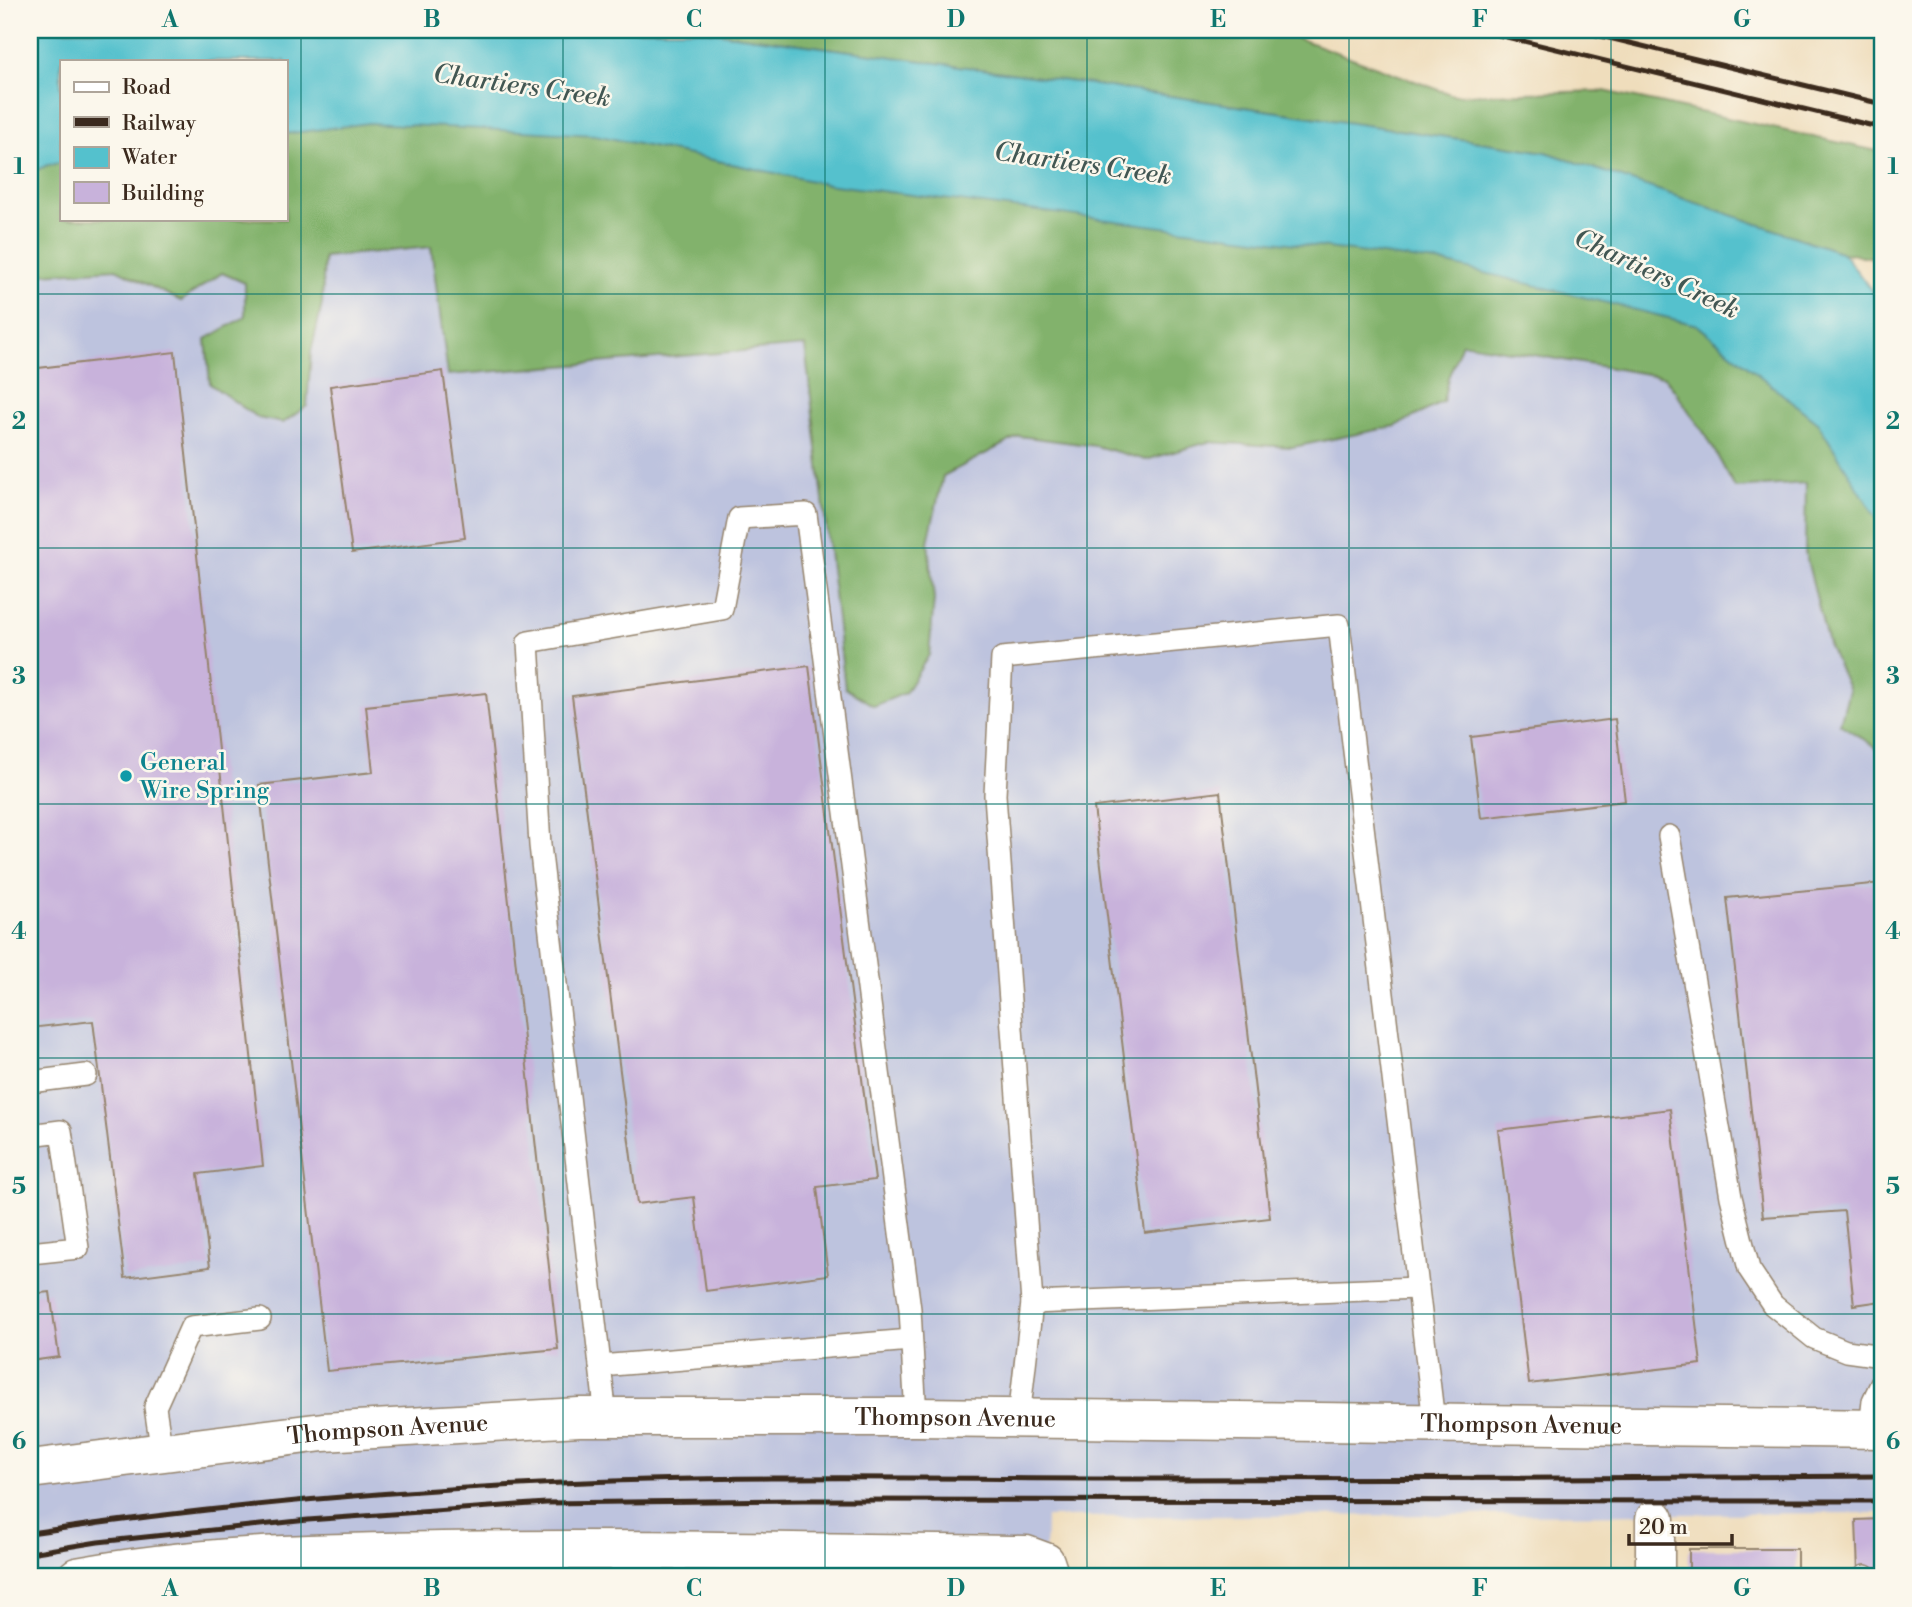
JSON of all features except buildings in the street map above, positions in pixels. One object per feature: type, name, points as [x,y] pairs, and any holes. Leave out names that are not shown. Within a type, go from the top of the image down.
[{"type":"street","name":"Thompson Avenue","points":[[30,1469],[323,1432],[606,1417],[916,1417],[1876,1429]]},
{"type":"street","points":[[1655,1519],[1655,1577]]},
{"type":"street","points":[[77,1577],[194,1561],[264,1556],[546,1549],[1026,1555],[1047,1570]]},
{"type":"lane","points":[[606,1417],[540,845],[528,642],[722,609],[739,518],[806,514],[904,1269],[916,1417]]},
{"type":"lane","points":[[1019,1418],[1032,1303],[995,795],[1002,658],[1339,625],[1434,1422]]},
{"type":"lane","points":[[1669,836],[1731,1197],[1749,1269],[1773,1305],[1814,1338],[1846,1351],[1882,1356]]},
{"type":"lane","points":[[30,1082],[86,1075]]},
{"type":"lane","points":[[30,1135],[61,1131],[78,1248],[30,1253]]},
{"type":"lane","points":[[1032,1303],[1418,1288]]},
{"type":"lane","points":[[162,1453],[155,1406],[191,1327],[260,1319]]},
{"type":"lane","points":[[600,1366],[911,1340]]},
{"type":"lane","points":[[1876,1429],[1872,1401],[1882,1382]]},
{"type":"shaded area","points":[[30,142],[60,220],[287,219],[1740,282],[1882,451],[1882,1513],[1046,1517],[1045,1562],[1026,1555],[30,1577]]},
{"type":"green space","points":[[697,30],[1284,33],[1453,95],[1604,91],[1882,152],[1882,259],[1843,253],[1546,152],[1089,84]]},
{"type":"green space","points":[[287,106],[606,121],[1458,258],[1698,316],[1828,418],[1882,511],[1882,751],[1840,724],[1849,690],[1828,644],[1805,552],[1806,483],[1735,488],[1707,437],[1665,377],[1462,343],[1448,378],[1443,402],[1396,426],[1293,447],[1208,442],[1146,460],[1096,446],[1019,436],[943,476],[928,542],[934,599],[929,655],[905,693],[874,706],[845,688],[805,346],[448,375],[431,247],[324,257],[322,304],[311,352],[307,406],[283,423],[258,418],[210,384],[206,339],[245,317],[245,283],[222,273],[181,301],[116,269],[41,274],[30,286],[30,164],[60,156],[60,220],[287,220]]},
{"type":"water","name":"Chartiers Creek","points":[[31,30],[697,30],[1089,84],[1546,152],[1843,253],[1882,304],[1882,527],[1818,423],[1697,325],[1444,263],[826,184],[595,135],[369,123],[287,134],[287,60],[60,60],[60,163],[30,173]]},
{"type":"railway","points":[[1478,30],[1882,128]]},
{"type":"railway","points":[[1576,30],[1882,104]]},
{"type":"railway","points":[[30,1533],[157,1516],[348,1496],[617,1481],[771,1478],[1882,1476]]},
{"type":"railway","points":[[30,1553],[98,1542],[308,1520],[546,1503],[804,1500],[1882,1501]]},
{"type":"place","name":"General Wire Spring","points":[[126,776]]}]
